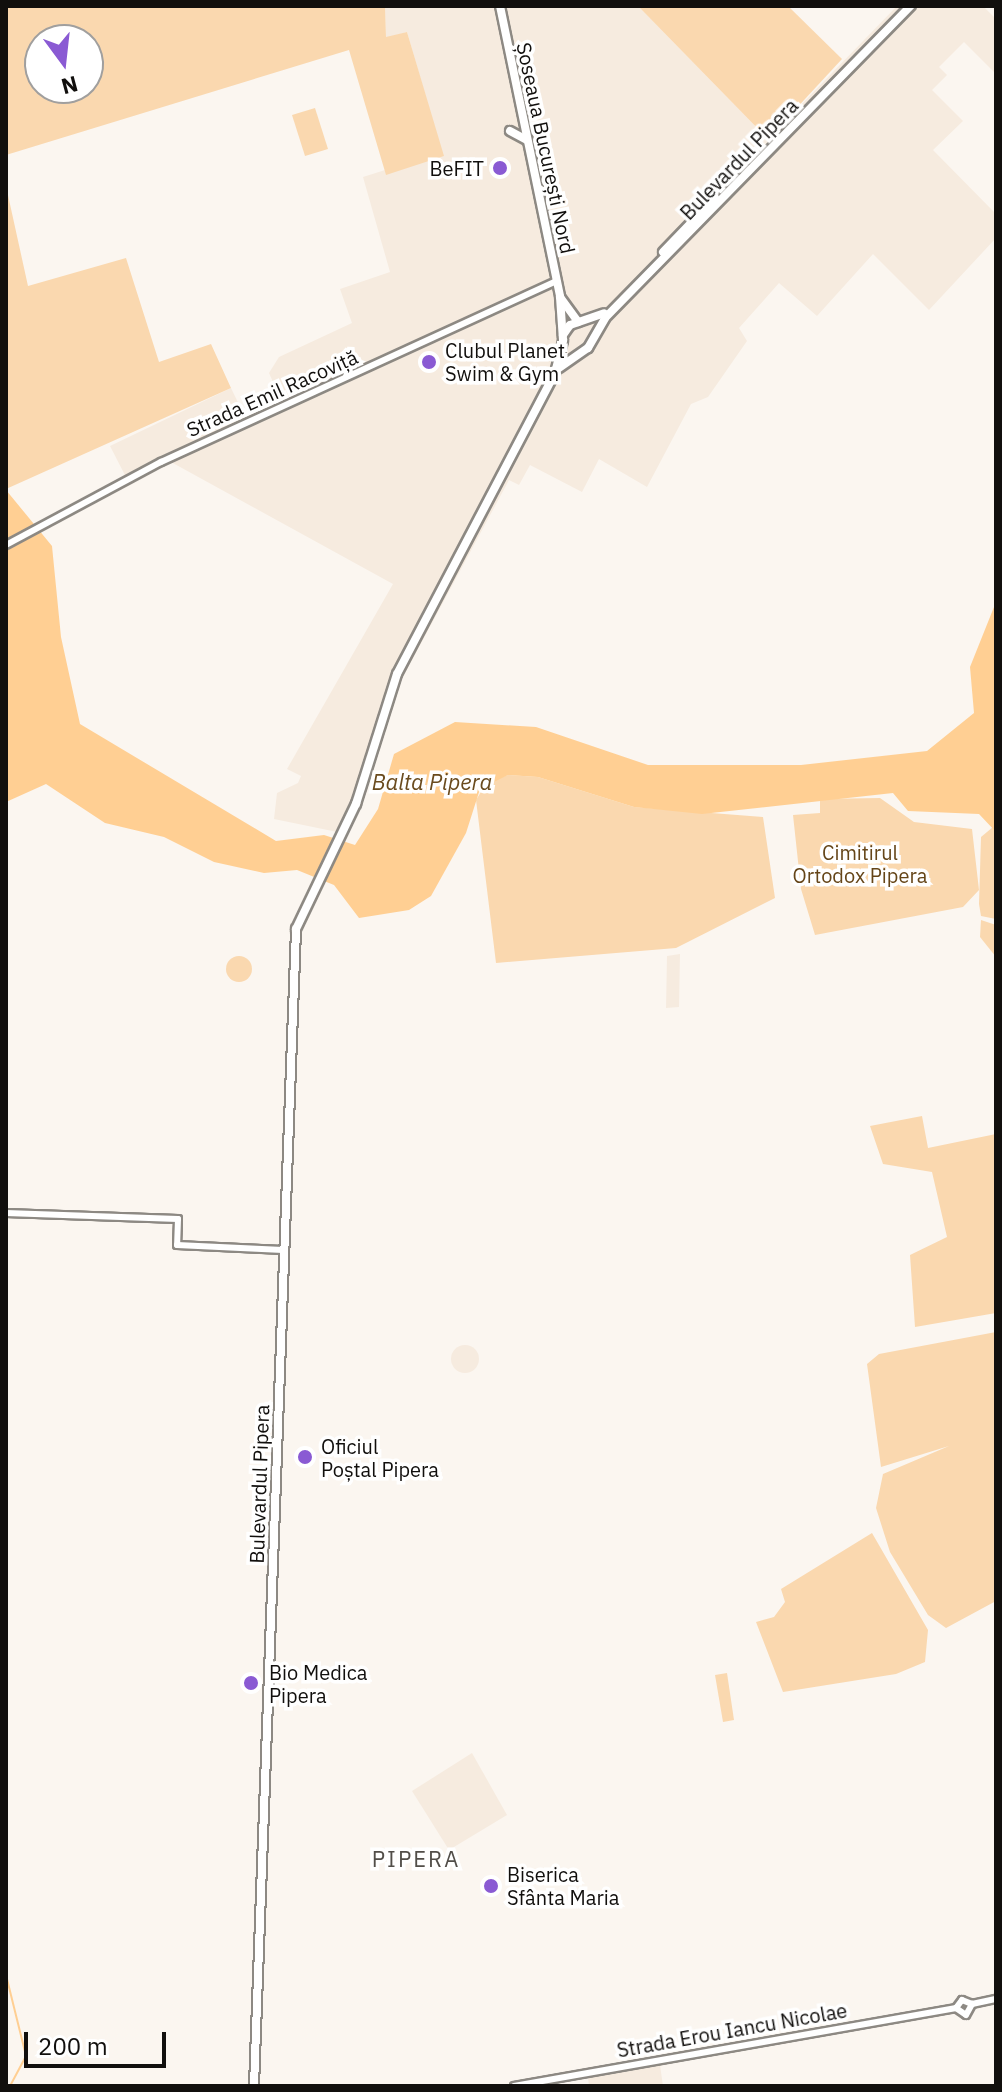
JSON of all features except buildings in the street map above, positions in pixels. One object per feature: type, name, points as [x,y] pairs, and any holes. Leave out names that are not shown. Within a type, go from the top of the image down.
[{"type":"main road","name":"Șoseaua București Nord","points":[[500,6],[557,281],[563,338]]},
{"type":"main road","name":"Bulevardul Pipera","points":[[254,2086],[294,946],[314,887],[356,804],[390,692],[555,373],[563,338],[581,323],[602,316],[904,6]]},
{"type":"main road","name":"Bulevardul Pipera","points":[[555,373],[579,352],[911,6]]},
{"type":"main road","points":[[522,112],[522,134],[540,197]]},
{"type":"main road","points":[[510,131],[522,134],[529,144]]},
{"type":"main road","name":"Șoseaua București Nord","points":[[560,297],[581,323]]},
{"type":"main road","points":[[581,323],[593,336]]},
{"type":"main road","points":[[563,338],[579,352]]},
{"type":"street","name":"Strada Emil Racoviță","points":[[6,545],[161,462],[557,281]]},
{"type":"street","points":[[6,1213],[178,1219],[177,1245],[283,1250]]},
{"type":"street","points":[[972,2004],[966,2015],[956,2008],[962,2000],[972,2004],[996,1999]]},
{"type":"street","name":"Strada Erou Iancu Nicolae","points":[[514,2086],[956,2008]]},
{"type":"shaded area","points":[[385,6],[638,6],[768,139],[897,6],[983,6],[996,19],[996,74],[964,42],[939,67],[947,75],[932,90],[963,121],[933,150],[996,214],[996,238],[929,310],[873,254],[817,316],[779,283],[739,328],[747,341],[708,397],[691,404],[647,487],[599,459],[582,492],[530,465],[519,485],[509,480],[398,686],[347,834],[274,819],[277,793],[298,783],[301,776],[287,769],[393,584],[171,462],[129,483],[110,446],[231,388],[246,419],[282,402],[269,373],[279,357],[352,323],[340,289],[390,272],[363,177],[442,152],[407,32],[386,38]]},
{"type":"shaded area","points":[[680,954],[679,1007],[666,1008],[667,956]]},
{"type":"shaded area","points":[[465,1345],[475,1349],[479,1359],[475,1369],[465,1373],[455,1369],[451,1359],[455,1349]]},
{"type":"shaded area","points":[[472,1753],[507,1815],[449,1850],[412,1791]]},
{"type":"shaded area","points":[[660,2065],[663,2086],[589,2086],[588,2078]]},
{"type":"green space","points":[[6,6],[385,6],[386,37],[407,32],[444,156],[386,175],[349,50],[6,155]]},
{"type":"green space","points":[[638,6],[788,6],[842,59],[768,139]]},
{"type":"green space","points":[[315,108],[328,149],[305,156],[292,115]]},
{"type":"green space","points":[[6,186],[28,286],[126,258],[159,362],[211,344],[231,388],[6,489]]},
{"type":"green space","points":[[508,775],[538,777],[634,807],[763,817],[775,898],[676,948],[496,963],[476,800],[487,782]]},
{"type":"green space","name":"Cimitirul Ortodox Pipera","points":[[880,798],[914,822],[972,829],[979,890],[963,907],[815,935],[801,889],[793,815],[820,813],[820,799]]},
{"type":"green space","points":[[993,827],[996,832],[996,919],[981,916],[979,904],[981,837]]},
{"type":"green space","points":[[981,920],[996,925],[996,957],[980,937]]},
{"type":"green space","points":[[239,956],[248,960],[252,969],[248,978],[239,982],[230,978],[226,969],[230,960]]},
{"type":"green space","points":[[922,1116],[928,1148],[996,1134],[996,1313],[915,1327],[910,1255],[947,1237],[932,1172],[883,1164],[870,1126]]},
{"type":"green space","points":[[996,1332],[996,1601],[946,1628],[928,1615],[890,1552],[876,1508],[883,1474],[949,1446],[881,1467],[867,1364],[879,1354]]},
{"type":"green space","points":[[872,1533],[928,1630],[925,1662],[896,1674],[783,1692],[756,1622],[774,1617],[785,1602],[781,1589]]},
{"type":"green space","points":[[727,1673],[734,1720],[723,1722],[715,1675]]},
{"type":"water","name":"Balta Pipera","points":[[6,490],[52,546],[61,637],[80,724],[276,841],[324,835],[355,845],[378,809],[394,754],[455,722],[536,727],[648,765],[801,765],[927,751],[974,713],[970,667],[996,602],[996,832],[979,814],[908,811],[893,793],[702,814],[634,807],[538,777],[508,775],[480,789],[466,833],[431,896],[409,910],[359,918],[334,885],[297,870],[264,873],[214,862],[164,837],[105,823],[46,784],[6,802]]},
{"type":"waterway","points":[[6,1975],[26,2056],[10,2086]]},
{"type":"place","name":"BeFIT","points":[[500,168]]},
{"type":"place","name":"Clubul Planet Swim & Gym","points":[[429,362]]},
{"type":"place","name":"Oficiul Poștal Pipera","points":[[305,1457]]},
{"type":"place","name":"Bio Medica Pipera","points":[[251,1683]]},
{"type":"place","name":"Biserica Sfânta Maria","points":[[491,1886]]},
{"type":"district","name":"PIPERA","points":[[416,1859]]}]
